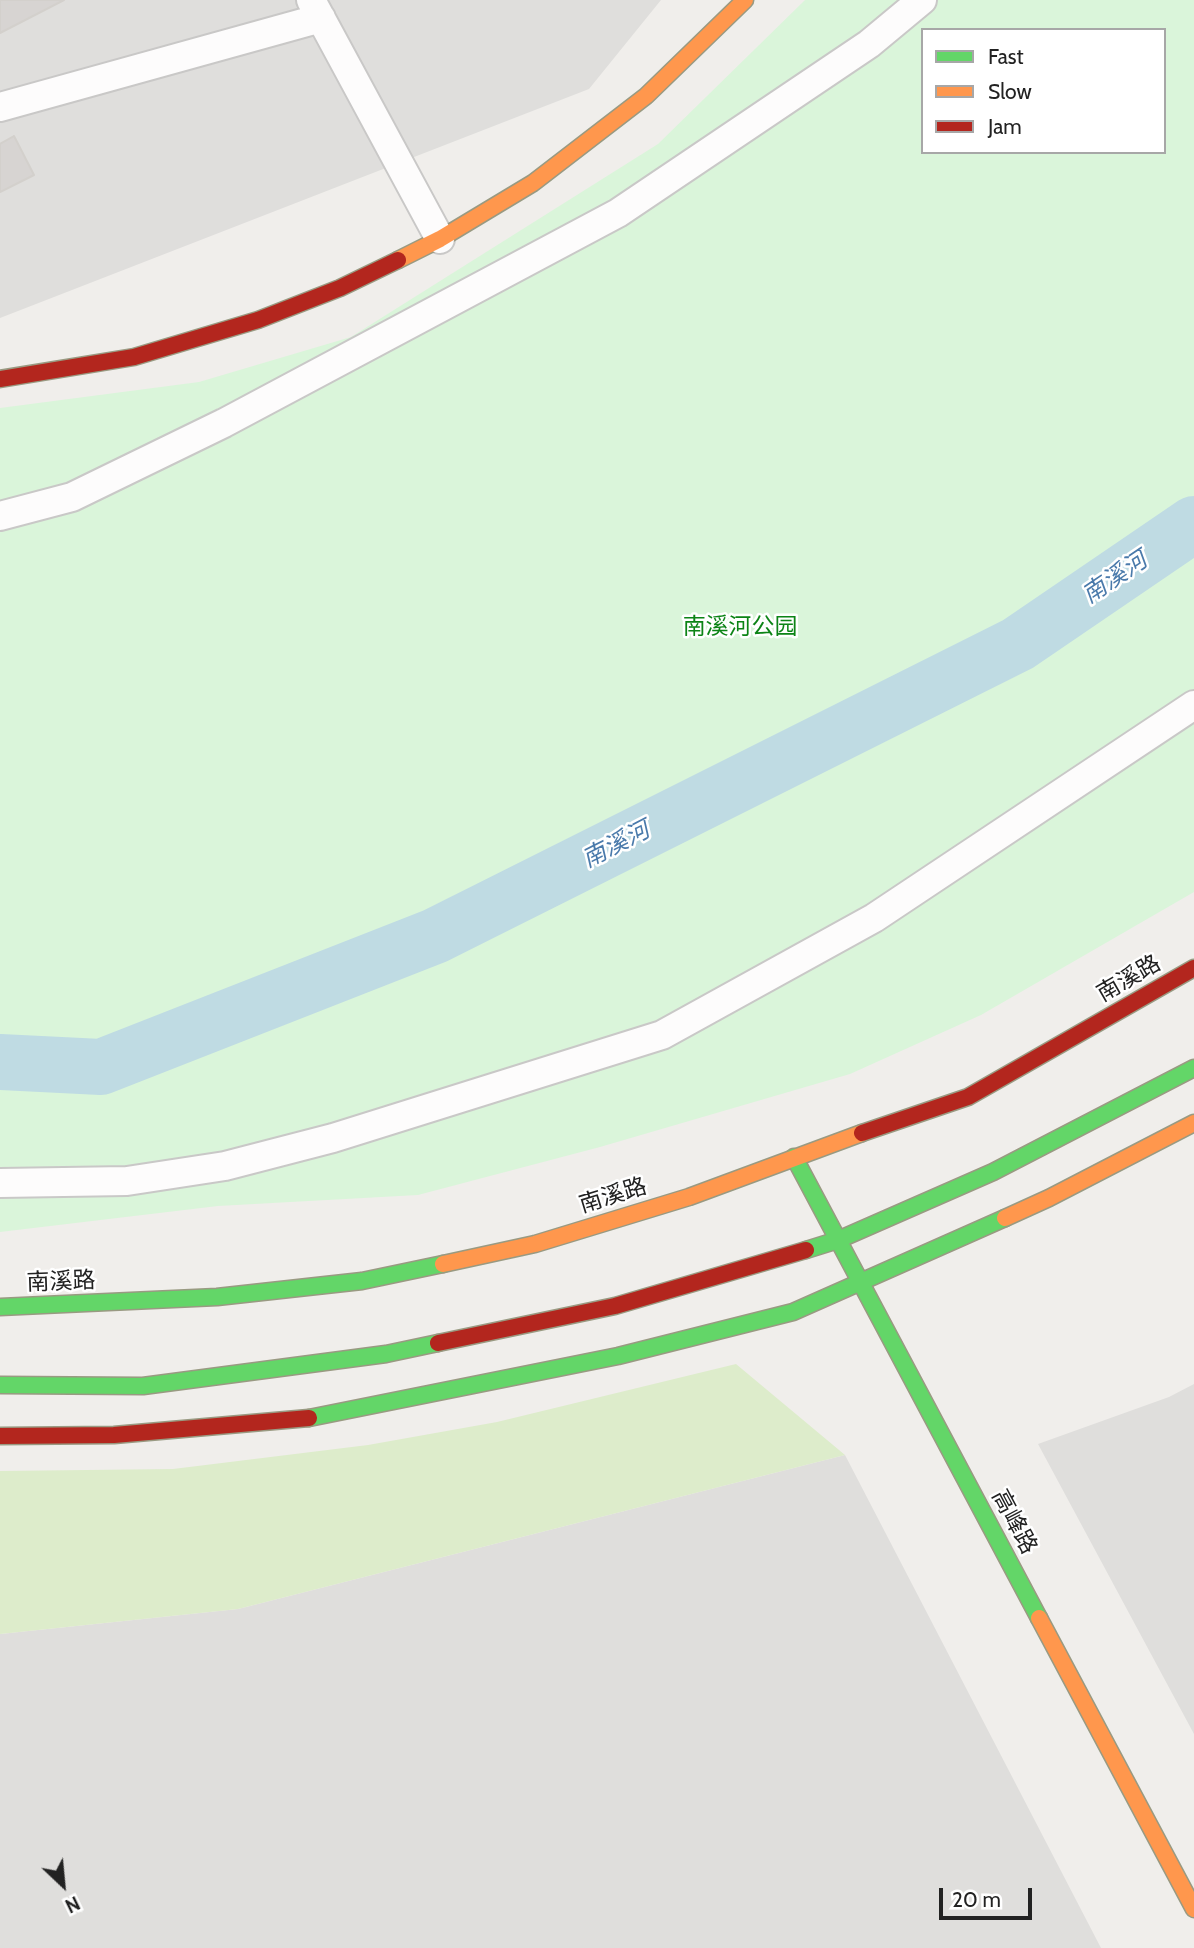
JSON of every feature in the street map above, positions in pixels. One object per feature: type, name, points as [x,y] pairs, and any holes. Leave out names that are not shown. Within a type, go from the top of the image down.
[{"type":"street","points":[[0,516],[72,497],[224,423],[618,213],[869,44],[922,0]]},
{"type":"street","points":[[0,379],[134,357],[258,320],[340,288],[440,239],[533,183],[635,104],[733,5]]},
{"type":"street","points":[[0,107],[316,9],[440,239]]},
{"type":"street","points":[[0,1183],[127,1181],[225,1166],[333,1138],[662,1035],[874,918],[1194,705]]},
{"type":"street","name":"南溪路","points":[[0,1307],[217,1297],[362,1281],[535,1244],[689,1197],[794,1157],[968,1097],[1194,968]]},
{"type":"street","points":[[0,1385],[142,1386],[387,1354],[615,1306],[838,1240],[993,1172],[1194,1068]]},
{"type":"street","points":[[0,1436],[114,1435],[307,1418],[618,1356],[793,1312],[1049,1198],[1194,1123]]},
{"type":"street","name":"高峰路","points":[[794,1157],[1194,1909]]},
{"type":"shaded area","points":[[0,0],[661,0],[589,89],[0,318]]},
{"type":"shaded area","points":[[1194,1384],[1194,1734],[1038,1444],[1169,1397]]},
{"type":"shaded area","points":[[845,1455],[1101,1948],[0,1948],[0,1634],[238,1609]]},
{"type":"green space","name":"南溪河公园","points":[[805,0],[1194,0],[1194,892],[981,1015],[850,1074],[600,1147],[418,1195],[218,1206],[0,1232],[0,408],[199,382],[351,337],[658,144]]},
{"type":"green space","points":[[736,1364],[845,1455],[238,1609],[0,1634],[0,1471],[173,1469],[368,1445],[497,1422]]},
{"type":"building","points":[[0,0],[64,0],[0,33]]},
{"type":"building","points":[[14,136],[34,175],[0,192],[0,144]]},
{"type":"waterway","name":"南溪河","points":[[0,1062],[101,1067],[435,936],[1018,644],[1194,524]]},
{"type":"traffic: fast","points":[[806,1250],[838,1240],[993,1172],[1194,1068]]},
{"type":"traffic: fast","points":[[794,1157],[1039,1618]]},
{"type":"traffic: fast","points":[[309,1418],[618,1356],[793,1312],[1005,1218]]},
{"type":"traffic: fast","points":[[0,1307],[217,1297],[362,1281],[443,1264]]},
{"type":"traffic: fast","points":[[0,1385],[143,1386],[386,1354],[438,1343]]},
{"type":"traffic: slow","points":[[398,260],[440,239],[533,183],[646,96],[745,0]]},
{"type":"traffic: slow","points":[[1005,1218],[1194,1123]]},
{"type":"traffic: slow","points":[[443,1264],[535,1244],[689,1197],[862,1133]]},
{"type":"traffic: slow","points":[[1039,1618],[1194,1909]]},
{"type":"traffic: jam","points":[[0,379],[134,357],[258,320],[340,288],[398,260]]},
{"type":"traffic: jam","points":[[862,1133],[968,1097],[1194,968]]},
{"type":"traffic: jam","points":[[438,1343],[615,1306],[806,1250]]},
{"type":"traffic: jam","points":[[0,1436],[114,1435],[309,1418]]}]
